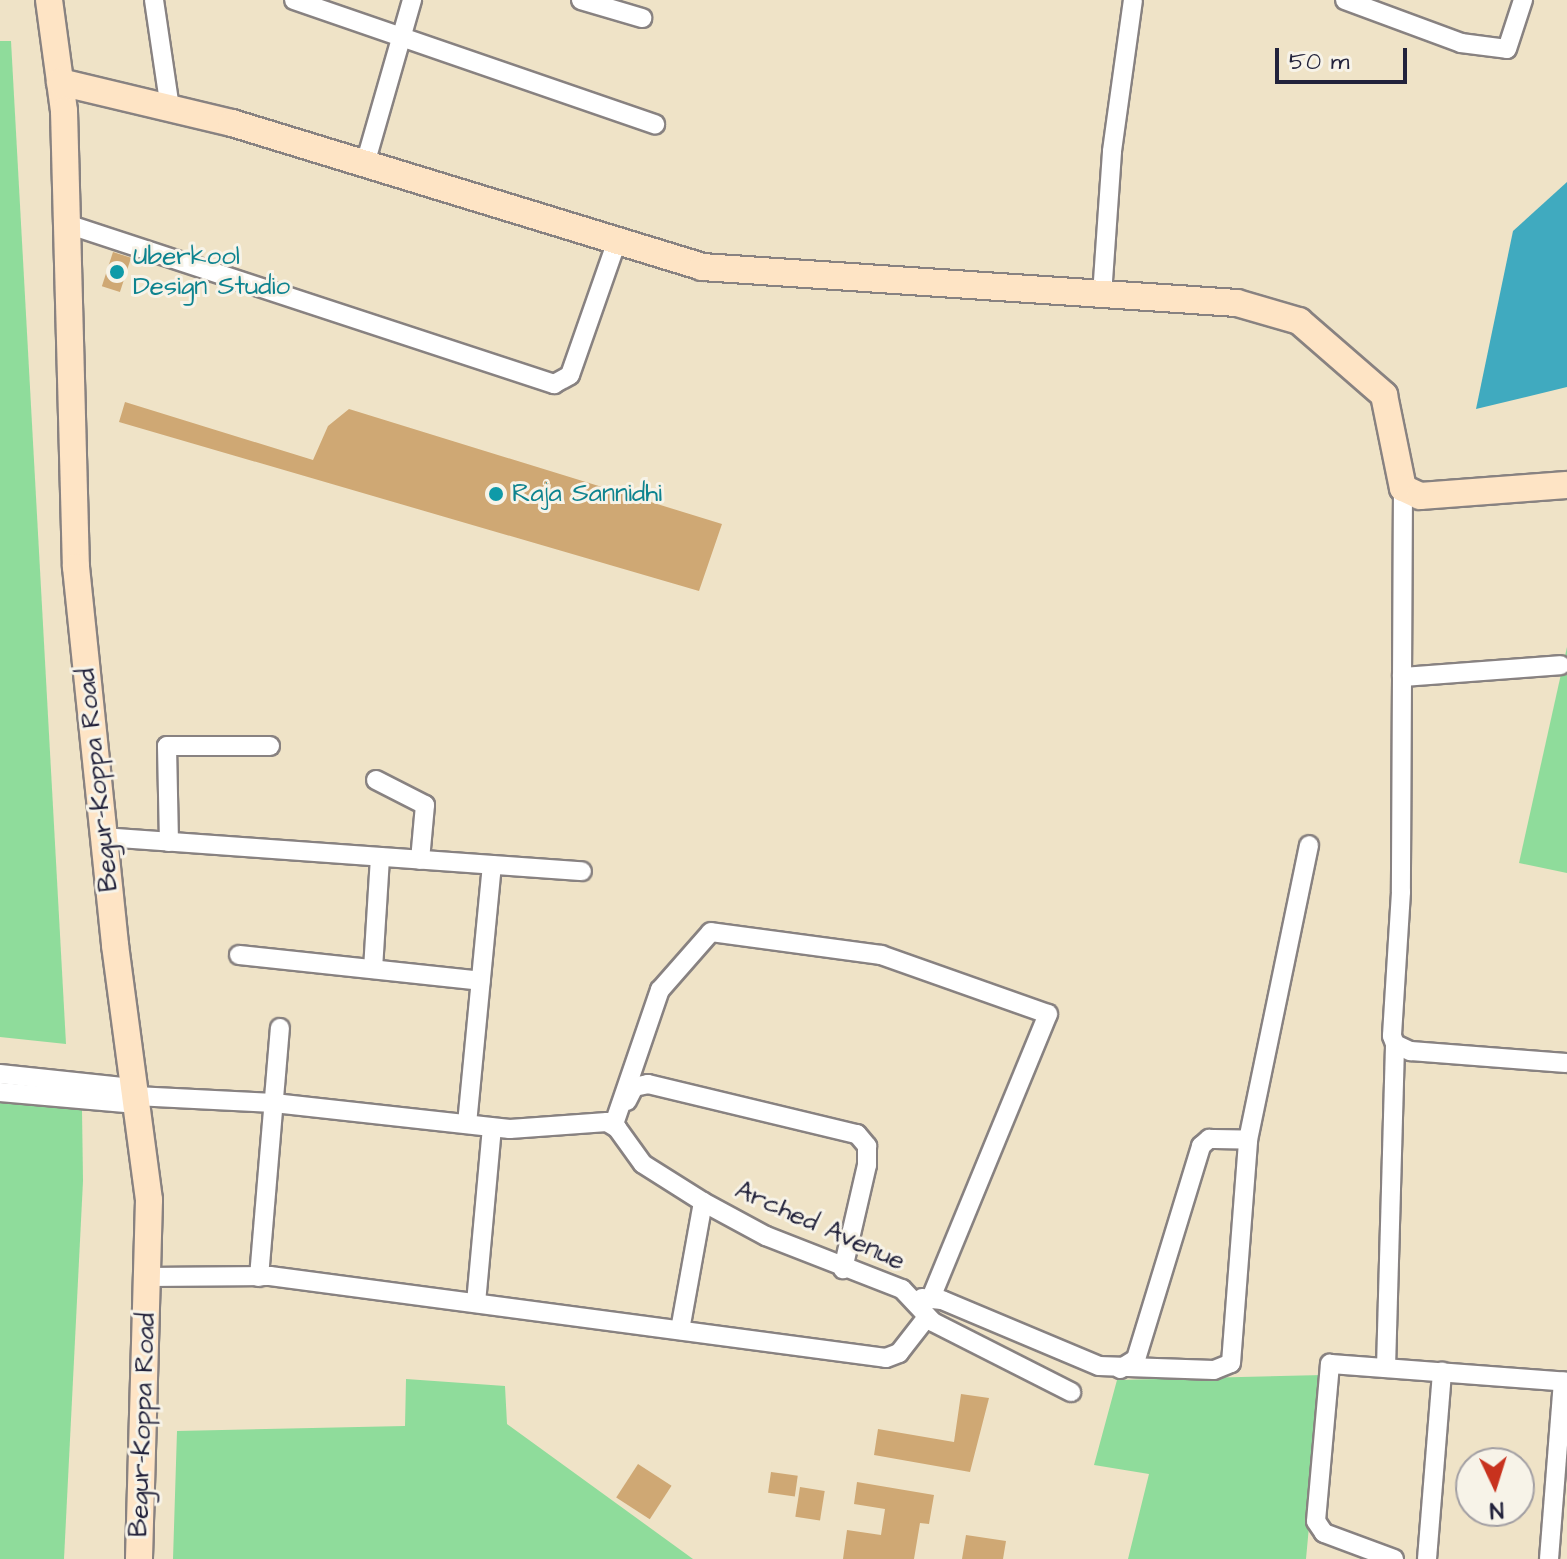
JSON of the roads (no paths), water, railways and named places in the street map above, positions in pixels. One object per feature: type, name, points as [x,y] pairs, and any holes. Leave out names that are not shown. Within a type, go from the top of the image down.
[{"type":"street","name":"Begur-Koppa Road","points":[[49,0],[60,82],[67,224],[76,567],[104,837],[149,1200],[139,1559]]},
{"type":"street","points":[[154,0],[170,108]]},
{"type":"street","points":[[294,0],[655,124]]},
{"type":"street","points":[[365,164],[412,0]]},
{"type":"street","points":[[581,0],[642,18]]},
{"type":"street","points":[[1102,295],[1112,151],[1133,0]]},
{"type":"street","points":[[1345,0],[1461,43],[1507,49],[1523,0]]},
{"type":"street","points":[[60,82],[170,108],[365,164],[702,267],[1237,303],[1299,321],[1384,395],[1403,488],[1395,1044],[1386,1368]]},
{"type":"street","points":[[67,224],[554,384],[570,375],[617,241]]},
{"type":"street","points":[[1403,488],[1420,496],[1567,485]]},
{"type":"street","points":[[1402,677],[1561,665]]},
{"type":"street","points":[[169,842],[167,746],[270,746]]},
{"type":"street","points":[[376,780],[425,805],[420,860]]},
{"type":"street","points":[[104,837],[582,871]]},
{"type":"street","points":[[1120,1369],[1136,1359],[1201,1146],[1209,1139],[1248,1140],[1309,845]]},
{"type":"street","points":[[373,969],[380,857]]},
{"type":"street","points":[[467,1124],[492,865]]},
{"type":"street","points":[[614,1124],[660,990],[711,932],[881,955],[1048,1014],[931,1298]]},
{"type":"street","points":[[239,955],[481,981]]},
{"type":"street","points":[[259,1277],[280,1028]]},
{"type":"street","points":[[1395,1044],[1410,1051],[1567,1063]]},
{"type":"street","points":[[0,1074],[135,1096]]},
{"type":"street","points":[[614,1124],[634,1087],[648,1084],[857,1134],[867,1146],[867,1165],[843,1269]]},
{"type":"street","points":[[0,1092],[274,1103],[492,1128],[614,1124]]},
{"type":"street","name":"Arched Avenue","points":[[614,1124],[643,1164],[703,1202],[843,1269],[902,1289],[911,1297],[931,1298],[1099,1366],[1120,1369],[1214,1370],[1231,1363],[1248,1140]]},
{"type":"street","points":[[476,1303],[492,1128]]},
{"type":"street","points":[[680,1330],[703,1202]]},
{"type":"street","points":[[147,1277],[259,1277],[886,1358],[899,1353],[927,1317]]},
{"type":"street","points":[[911,1297],[927,1317],[1071,1392]]},
{"type":"street","points":[[1394,1559],[1324,1533],[1316,1521],[1330,1364],[1565,1382],[1549,1559]]},
{"type":"street","points":[[1427,1559],[1442,1372]]},
{"type":"water","points":[[1567,182],[1567,387],[1476,409],[1513,231]]},
{"type":"place","name":"Uberkool Design Studio","points":[[117,272]]},
{"type":"place","name":"Raja Sannidhi","points":[[496,494]]}]
